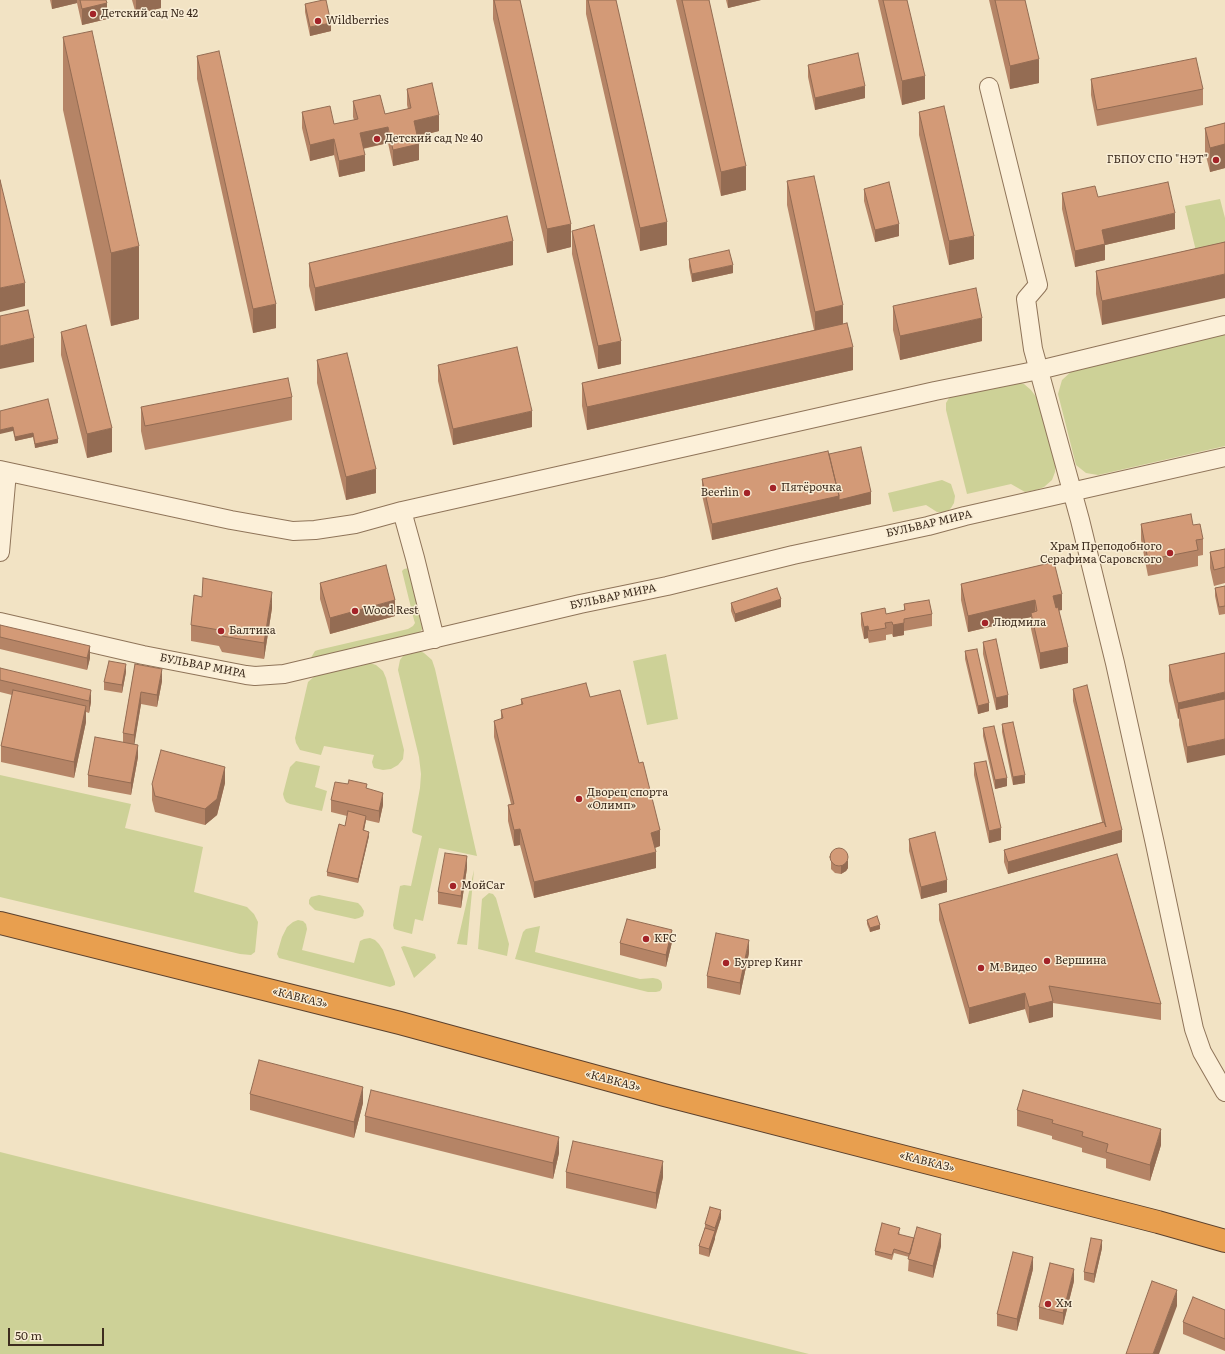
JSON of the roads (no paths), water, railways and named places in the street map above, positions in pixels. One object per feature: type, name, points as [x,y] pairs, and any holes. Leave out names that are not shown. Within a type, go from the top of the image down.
[{"type":"highway","name":"«КАВКАЗ»","points":[[0,923],[400,1023],[672,1096],[1158,1222],[1225,1241]]},
{"type":"street","points":[[989,87],[1038,286],[1026,299],[1033,349],[1072,491],[1115,663],[1194,1029],[1202,1052],[1225,1092]]},
{"type":"street","points":[[0,552],[3,471],[231,520],[292,531],[315,530],[355,524],[402,511],[935,391],[1039,370],[1225,325]]},
{"type":"street","name":"БУЛЬВАР МИРА","points":[[0,622],[143,655],[255,676],[284,674],[580,604],[667,586],[793,555],[928,526],[1072,491],[1225,457]]},
{"type":"street","points":[[402,511],[435,638]]},
{"type":"place","name":"Детский сад № 42","points":[[93,14]]},
{"type":"place","name":"Wildberries","points":[[318,21]]},
{"type":"place","name":"Детский сад № 40","points":[[377,139]]},
{"type":"place","name":"ГБПОУ СПО \"НЭТ\"","points":[[1216,160]]},
{"type":"place","name":"Пятёрочка","points":[[773,488]]},
{"type":"place","name":"Beerlin","points":[[747,493]]},
{"type":"place","name":"Храм Преподобного Серафима Саровского","points":[[1170,553]]},
{"type":"place","name":"Wood Rest","points":[[355,611]]},
{"type":"place","name":"Людмила","points":[[985,623]]},
{"type":"place","name":"Балтика","points":[[221,631]]},
{"type":"place","name":"Дворец спорта «Олимп»","points":[[579,799]]},
{"type":"place","name":"МойCar","points":[[453,886]]},
{"type":"place","name":"KFC","points":[[646,939]]},
{"type":"place","name":"Вершина","points":[[1047,961]]},
{"type":"place","name":"Бургер Кинг","points":[[726,963]]},
{"type":"place","name":"М.Видео","points":[[981,968]]},
{"type":"place","name":"Хм","points":[[1048,1304]]}]
